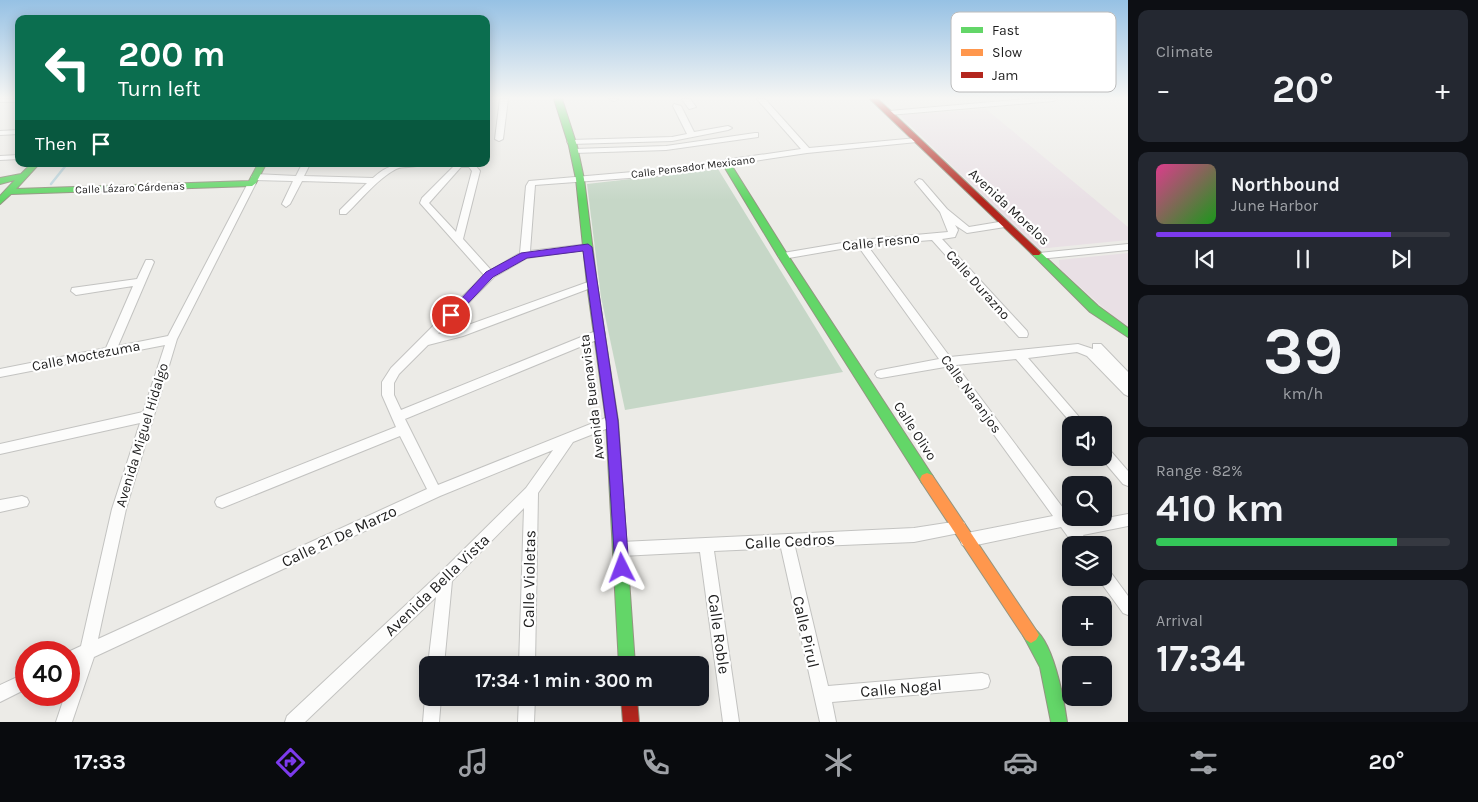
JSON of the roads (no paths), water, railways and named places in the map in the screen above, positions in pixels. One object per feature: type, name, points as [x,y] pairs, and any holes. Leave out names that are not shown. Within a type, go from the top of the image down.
[{"type":"street","points":[[499,139],[500,133]]},
{"type":"street","name":"Avenida Buenavista","points":[[569,133],[580,179],[592,284],[612,421],[627,656]]},
{"type":"street","points":[[573,147],[664,140],[703,133]]},
{"type":"street","points":[[791,133],[807,151]]},
{"type":"street","name":"Avenida Morelos","points":[[909,133],[1094,309],[1128,333]]},
{"type":"street","points":[[573,147],[666,148],[755,135]]},
{"type":"street","name":"Calle Pensador Mexicano","points":[[525,255],[530,186],[536,182],[656,173],[807,151],[917,140]]},
{"type":"street","points":[[0,158],[15,157]]},
{"type":"street","name":"Calle Olivo","points":[[726,164],[783,256],[967,540],[1041,650],[1051,672],[1059,722]]},
{"type":"street","points":[[0,201],[32,167]]},
{"type":"street","name":"Avenida Miguel Hidalgo","points":[[64,722],[88,651],[120,509],[172,339],[260,167]]},
{"type":"street","points":[[286,204],[304,167]]},
{"type":"street","points":[[343,212],[391,167]]},
{"type":"street","points":[[457,167],[424,203],[490,275]]},
{"type":"street","points":[[458,240],[476,170],[473,167]]},
{"type":"street","points":[[0,181],[22,176]]},
{"type":"street","points":[[253,180],[299,178],[375,181]]},
{"type":"street","name":"Calle Lázaro Cárdenas","points":[[8,192],[253,180]]},
{"type":"street","points":[[919,182],[944,211],[967,230],[1005,224]]},
{"type":"street","name":"Calle Fresno","points":[[783,256],[860,243],[947,236],[953,233],[944,211]]},
{"type":"street","name":"Calle Durazno","points":[[934,236],[1023,334]]},
{"type":"street","name":"Calle Naranjos","points":[[860,243],[1062,517]]},
{"type":"street","points":[[435,492],[388,395],[388,382],[395,371],[490,275],[525,255],[588,247]]},
{"type":"street","points":[[1039,256],[1128,247]]},
{"type":"street","points":[[110,351],[149,262]]},
{"type":"street","points":[[76,291],[140,282]]},
{"type":"street","points":[[426,341],[459,333],[592,284]]},
{"type":"street","points":[[222,502],[600,334]]},
{"type":"street","name":"Calle Moctezuma","points":[[0,373],[172,339]]},
{"type":"street","points":[[1097,347],[1128,379]]},
{"type":"street","points":[[881,374],[947,362],[1078,348],[1091,353],[1128,391]]},
{"type":"street","points":[[1018,354],[1072,416]]},
{"type":"street","points":[[0,449],[148,416]]},
{"type":"street","name":"Calle 21 De Marzo","points":[[80,655],[435,492],[612,421]]},
{"type":"street","name":"Avenida Bella Vista","points":[[293,722],[445,578],[531,492],[569,438]]},
{"type":"street","points":[[1112,461],[1128,480]]},
{"type":"street","name":"Calle Violetas","points":[[527,656],[531,492]]},
{"type":"street","points":[[0,506],[22,502]]},
{"type":"street","points":[[1112,521],[1128,520]]},
{"type":"street","points":[[967,540],[1062,526]]},
{"type":"street","name":"Calle Cedros","points":[[621,548],[706,546],[914,535],[959,527]]},
{"type":"street","name":"Calle Pirul","points":[[786,541],[828,722]]},
{"type":"street","name":"Calle Roble","points":[[706,546],[731,722]]},
{"type":"street","points":[[437,656],[445,578]]},
{"type":"street","points":[[1112,586],[1128,608]]},
{"type":"street","name":"Calle Nogal","points":[[821,695],[982,681]]},
{"type":"street","points":[[0,694],[15,686]]},
{"type":"street","points":[[430,722],[432,706]]},
{"type":"street","points":[[526,722],[527,706]]},
{"type":"street","points":[[630,706],[631,722]]},
{"type":"waterway","points":[[51,184],[65,167]]}]
